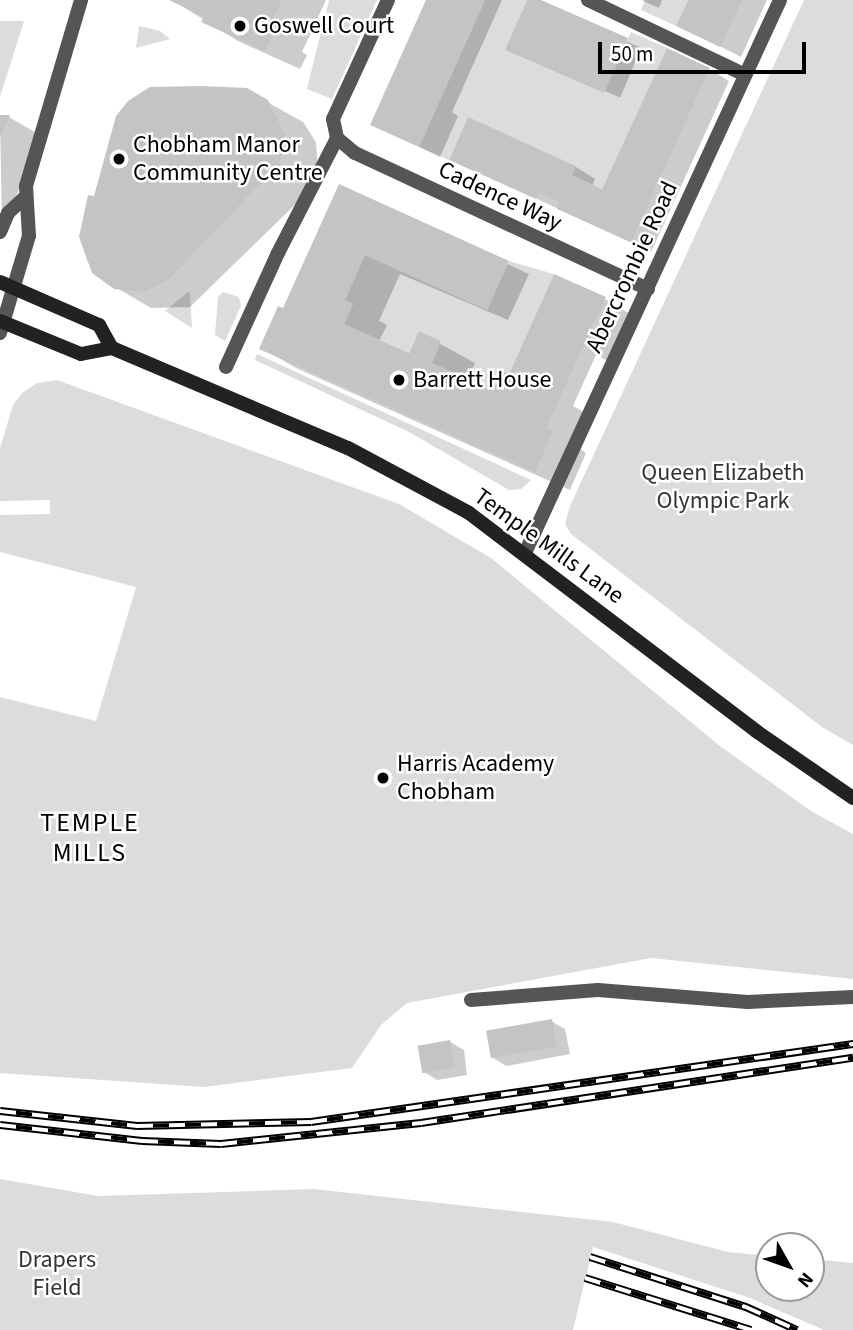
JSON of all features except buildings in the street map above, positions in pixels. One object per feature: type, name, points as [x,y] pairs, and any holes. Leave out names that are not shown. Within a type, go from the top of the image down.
[{"type":"street","points":[[81,0],[23,198],[29,236],[1,326],[81,354],[112,348]]},
{"type":"street","points":[[226,367],[278,253],[337,138],[333,119],[388,0]]},
{"type":"street","points":[[588,0],[745,75]]},
{"type":"street","name":"Abercrombie Road","points":[[525,553],[780,0]]},
{"type":"street","name":"Cadence Way","points":[[337,138],[355,153],[648,289]]},
{"type":"street","points":[[0,232],[8,213],[23,198]]},
{"type":"street","name":"Temple Mills Lane","points":[[0,282],[99,325],[112,348],[348,448],[469,513],[756,731],[853,798]]},
{"type":"street","points":[[471,1000],[598,990],[748,1002],[853,997]]},
{"type":"green space","points":[[329,0],[377,0],[332,99],[307,89]]},
{"type":"green space","points":[[485,0],[527,0],[506,50],[604,93],[631,32],[667,48],[602,189],[572,175],[576,166],[468,118],[449,160],[419,147]]},
{"type":"green space","points":[[645,0],[688,0],[676,26],[641,10]]},
{"type":"green space","name":"Queen Elizabeth Olympic Park","points":[[804,0],[853,0],[853,745],[822,727],[571,534],[565,524],[570,506]]},
{"type":"green space","points":[[0,21],[24,21],[0,97]]},
{"type":"green space","points":[[139,26],[160,31],[170,39],[136,48]]},
{"type":"green space","points":[[365,255],[487,310],[509,261],[554,274],[509,374],[501,371],[493,390],[432,363],[441,341],[419,331],[409,353],[344,324],[353,304],[345,300]]},
{"type":"green space","points":[[189,291],[190,294],[192,328],[165,311]]},
{"type":"green space","points":[[223,292],[239,297],[241,306],[225,341],[215,335],[218,297]]},
{"type":"green space","points":[[257,354],[531,480],[521,489],[509,490],[409,432],[255,360]]},
{"type":"green space","name":"Harris Academy Chobham","points":[[57,380],[399,504],[491,558],[720,746],[811,811],[853,834],[853,979],[651,958],[407,1003],[381,1025],[352,1068],[204,1087],[0,1073],[0,697],[96,721],[136,587],[0,552],[0,515],[50,514],[50,500],[0,501],[0,448],[13,405],[22,393],[37,383]]},
{"type":"green space","name":"Drapers Field","points":[[0,1179],[98,1196],[314,1189],[613,1222],[728,1252],[755,1255],[755,1300],[593,1247],[573,1330],[0,1330]]},
{"type":"green space","points":[[825,1260],[853,1263],[853,1330],[824,1330],[759,1302],[825,1302]]},
{"type":"railway","points":[[0,1111],[137,1126],[311,1122],[853,1044]]},
{"type":"railway","points":[[0,1125],[142,1141],[221,1144],[421,1123],[853,1058]]},
{"type":"railway","points":[[590,1257],[746,1307],[797,1330]]},
{"type":"railway","points":[[585,1278],[751,1330]]},
{"type":"place","name":"Goswell Court","points":[[240,26]]},
{"type":"place","name":"Chobham Manor Community Centre","points":[[119,159]]},
{"type":"place","name":"Barrett House","points":[[399,380]]},
{"type":"place","name":"Harris Academy Chobham","points":[[383,778]]},
{"type":"district","name":"TEMPLE MILLS","points":[[90,838]]}]
